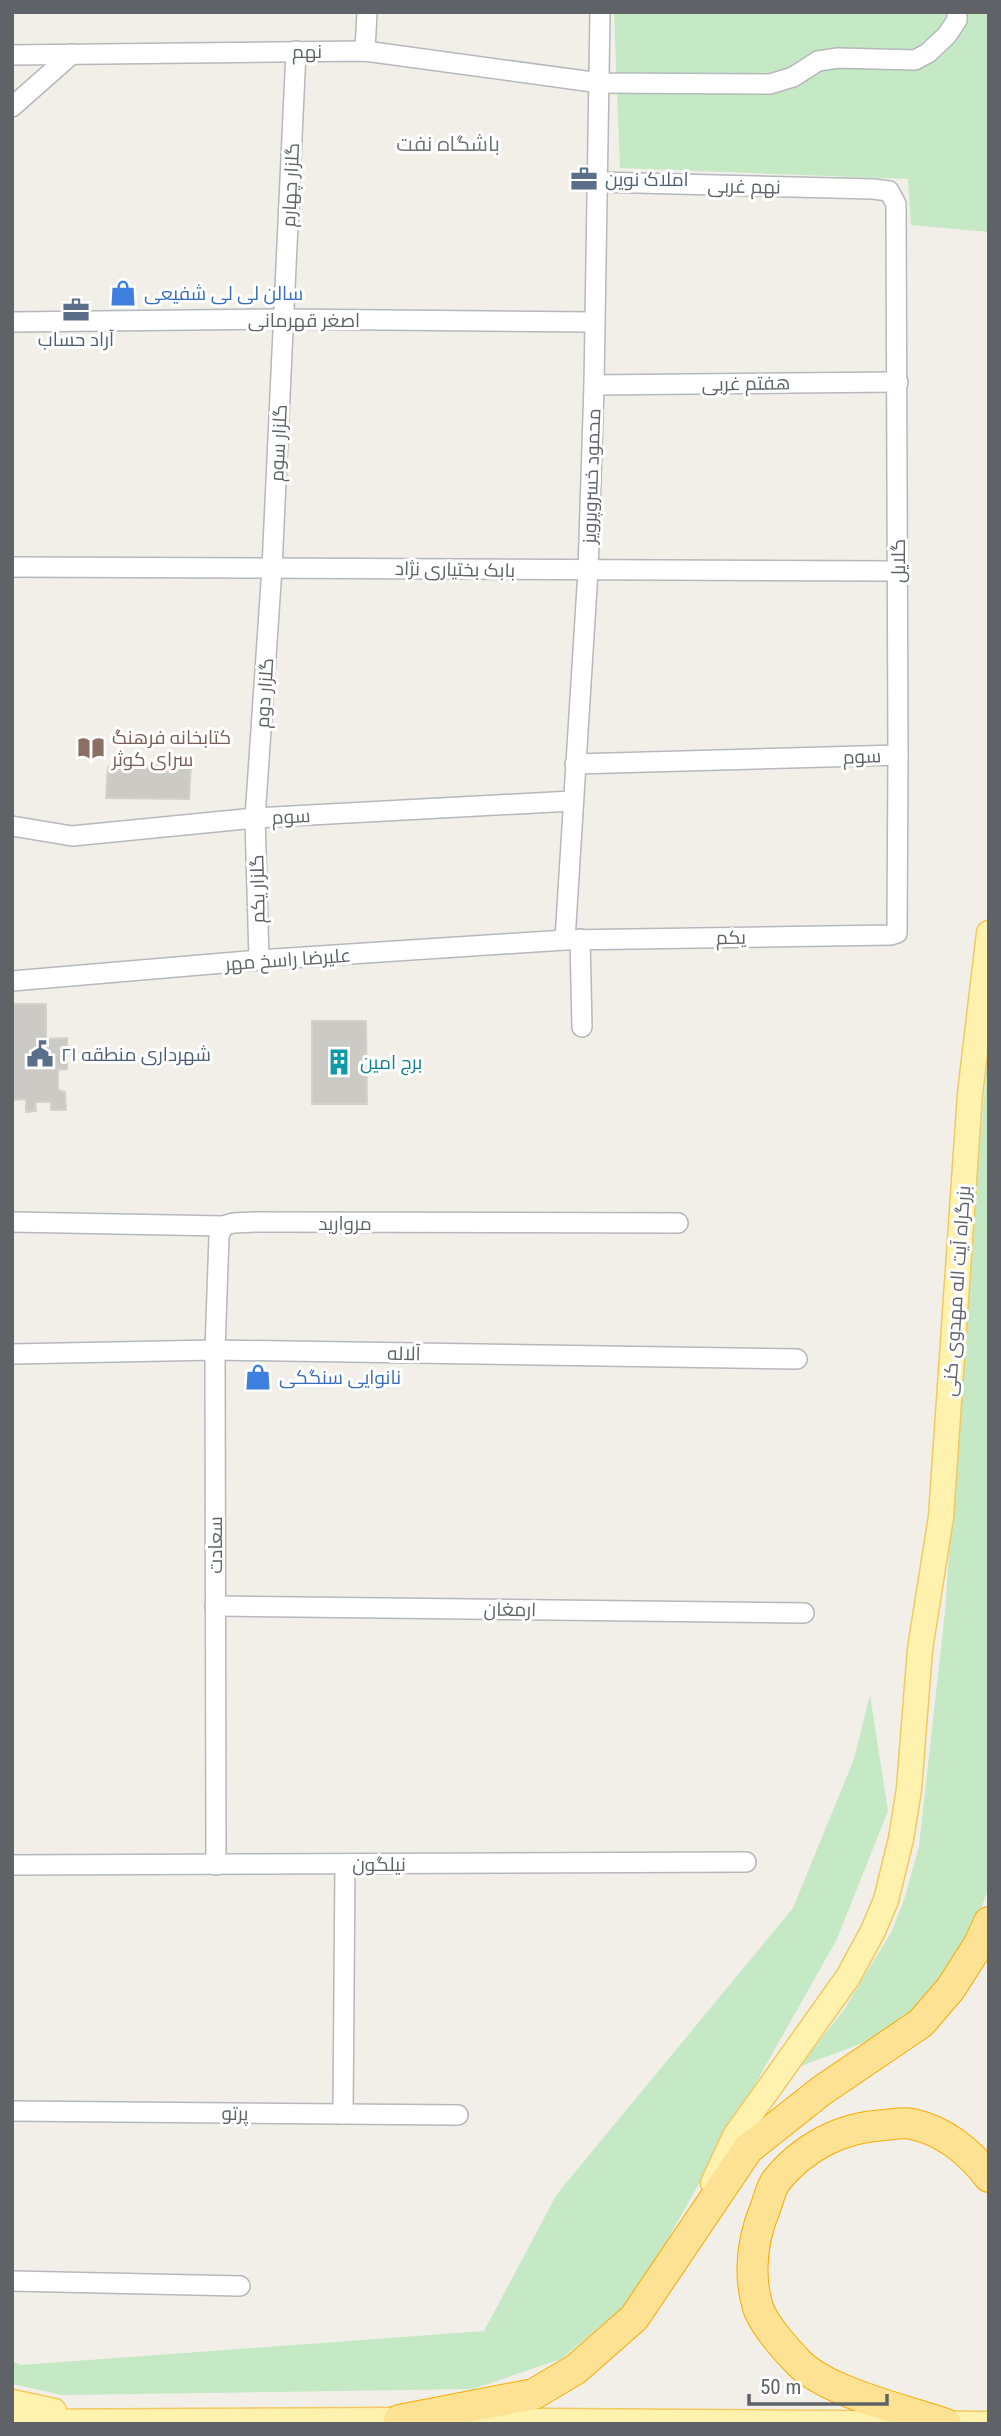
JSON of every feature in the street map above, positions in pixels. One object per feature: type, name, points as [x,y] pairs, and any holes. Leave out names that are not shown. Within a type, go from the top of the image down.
[{"type":"highway","points":[[399,2420],[534,2394],[576,2370],[634,2318],[748,2149],[821,2091],[921,2023],[951,1989],[979,1944],[989,1922]]},
{"type":"highway","points":[[946,2424],[867,2398],[829,2382],[801,2365],[774,2334],[757,2306],[751,2266],[756,2229],[774,2184],[793,2163],[821,2141],[850,2129],[910,2123],[939,2133],[975,2159],[989,2177]]},
{"type":"main road","name":"بزرگراه آیت اله مهدوی کنی","points":[[684,2244],[736,2136],[848,1976],[873,1931],[886,1900],[901,1839],[909,1789],[920,1649],[941,1517],[970,1094],[989,933]]},
{"type":"main road","points":[[12,2402],[113,2421]]},
{"type":"main road","points":[[12,2422],[399,2420],[988,2424]]},
{"type":"street","points":[[365,51],[367,12]]},
{"type":"street","name":"محمود خسروپرویز","points":[[582,1027],[572,940],[572,801],[588,571],[600,12]]},
{"type":"street","name":"نهم","points":[[12,55],[365,51],[600,83],[770,83],[793,77],[818,61],[838,58],[915,60],[928,53],[947,35],[957,20],[957,12]]},
{"type":"street","name":"گلزار چهارم","points":[[284,319],[296,51]]},
{"type":"street","points":[[12,107],[72,54]]},
{"type":"street","name":"نهم غربی","points":[[598,182],[889,191]]},
{"type":"street","name":"گلایل","points":[[889,191],[895,204],[898,382],[897,933]]},
{"type":"street","name":"اصغر قهرمانی","points":[[12,322],[284,319],[595,322]]},
{"type":"street","name":"گلزار سوم","points":[[272,568],[284,319]]},
{"type":"street","name":"هفتم غربی","points":[[594,385],[898,382]]},
{"type":"street","name":"بابک بختیاری نژاد","points":[[12,568],[898,571]]},
{"type":"street","name":"گلزار دوم","points":[[255,818],[272,568]]},
{"type":"street","name":"سوم","points":[[575,764],[898,755]]},
{"type":"street","name":"سوم","points":[[12,826],[72,836],[255,818],[572,801]]},
{"type":"street","name":"گلزار یکم","points":[[255,818],[258,960]]},
{"type":"street","name":"یکم","points":[[572,940],[897,933]]},
{"type":"street","name":"علیرضا راسخ مهر","points":[[12,981],[258,960],[572,940]]},
{"type":"street","name":"مروارید","points":[[12,1222],[223,1226],[256,1222],[678,1223]]},
{"type":"street","name":"سعادت","points":[[216,1865],[215,1350],[219,1236],[223,1226]]},
{"type":"street","name":"آلاله","points":[[12,1354],[215,1350],[797,1359]]},
{"type":"street","name":"ارمغان","points":[[215,1606],[804,1612]]},
{"type":"street","name":"نیلگون","points":[[12,1865],[746,1863]]},
{"type":"street","points":[[343,2114],[345,1864]]},
{"type":"street","name":"پرتو","points":[[12,2111],[458,2115]]},
{"type":"street","points":[[12,2281],[240,2286]]},
{"type":"green space","points":[[614,12],[989,12],[989,232],[911,225],[908,179],[620,168]]},
{"type":"green space","points":[[989,1039],[989,1886],[961,1948],[918,2005],[884,2032],[799,2067],[843,2011],[892,1931],[919,1846],[945,1612],[964,1331]]},
{"type":"green space","points":[[870,1695],[888,1811],[837,1939],[635,2297],[561,2359],[473,2389],[62,2395],[12,2384],[12,2361],[21,2365],[484,2331],[557,2194],[793,1908],[854,1759]]},
{"type":"building","points":[[191,764],[189,799],[106,798],[108,767]]},
{"type":"building","name":"شهرداری منطقه ۲۱","points":[[12,1004],[46,1004],[46,1039],[67,1038],[67,1069],[58,1070],[58,1090],[65,1092],[66,1110],[51,1110],[51,1102],[35,1102],[36,1111],[26,1112],[26,1099],[12,1100]]},
{"type":"building","name":"برج امین","points":[[312,1021],[366,1021],[367,1104],[312,1104]]},
{"type":"place","name":"املاک نوین","points":[[584,179]]},
{"type":"place","name":"سالن لی لی شفیعی","points":[[123,293]]},
{"type":"place","name":"آراد حساب","points":[[76,310]]},
{"type":"place","name":"کتابخانه فرهنگ سرای کوثر","points":[[91,748]]},
{"type":"place","name":"شهرداری منطقه ۲۱","points":[[40,1054]]},
{"type":"place","name":"برج امین","points":[[339,1062]]},
{"type":"place","name":"نانوایی سنگکی","points":[[258,1377]]},
{"type":"district","name":"باشگاه نفت","points":[[448,144]]}]
